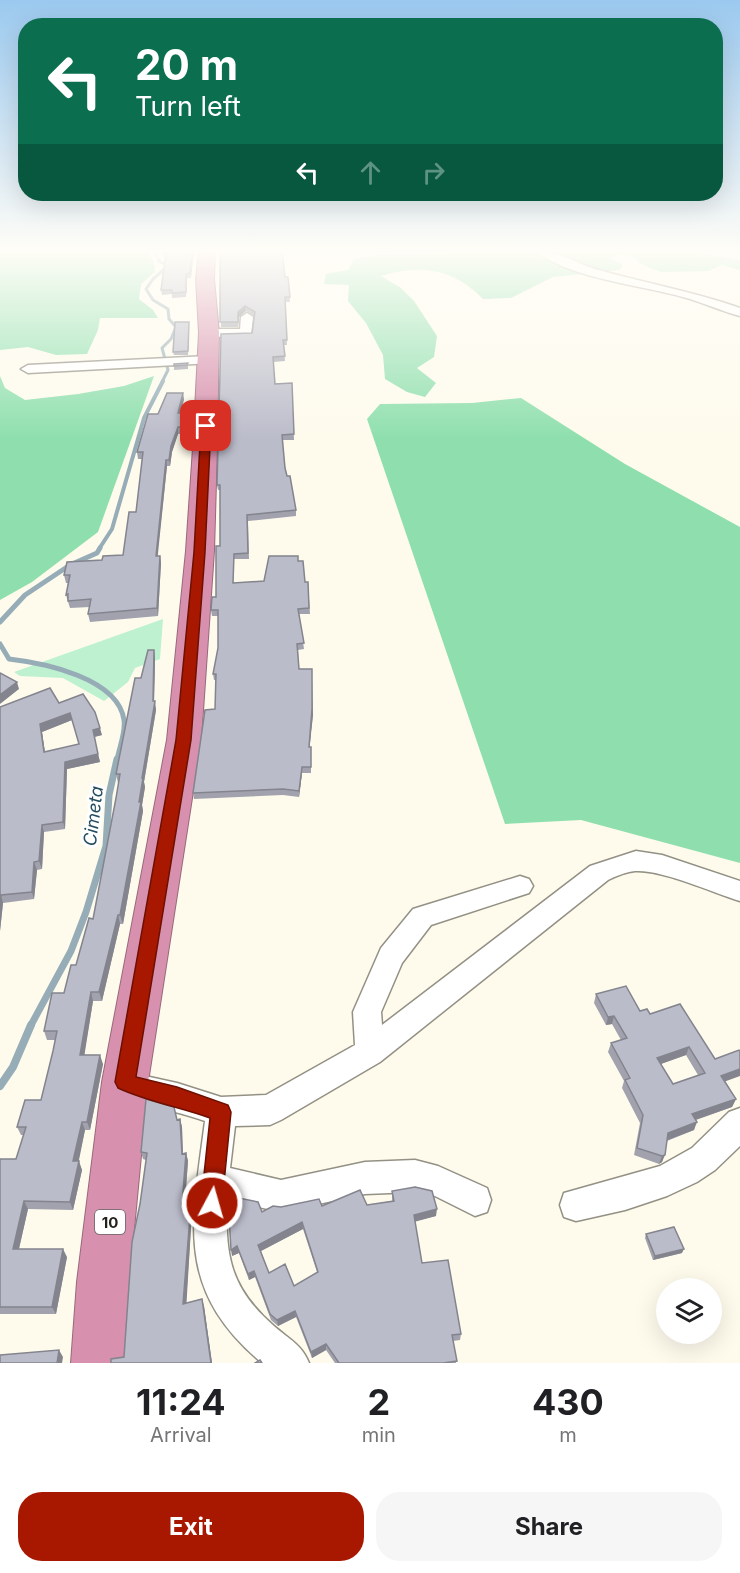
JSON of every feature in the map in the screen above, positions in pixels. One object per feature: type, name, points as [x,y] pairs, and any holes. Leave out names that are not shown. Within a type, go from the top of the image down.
[{"type":"highway","name":"10","points":[[98,1363],[103,1282],[125,1082],[184,740],[200,552],[209,347],[207,313]]},
{"type":"street","points":[[28,369],[177,361],[246,333],[247,317]]},
{"type":"street","points":[[125,1082],[142,1090],[177,1096],[221,1112],[270,1110],[370,1052],[492,958],[539,918],[600,873],[612,867],[636,861],[663,865],[740,891]]},
{"type":"street","points":[[370,1052],[367,1012],[391,956],[422,918],[520,886]]},
{"type":"street","points":[[221,1112],[209,1227],[210,1251],[225,1296],[238,1316],[291,1363]]},
{"type":"street","points":[[576,1205],[632,1192],[677,1177],[704,1160],[740,1123]]},
{"type":"street","points":[[214,1179],[281,1196],[365,1179],[417,1176],[449,1186],[475,1200]]},
{"type":"green space","points":[[0,313],[155,313],[158,318],[100,318],[98,330],[87,354],[56,355],[28,347],[0,350]]},
{"type":"green space","points":[[357,313],[422,313],[437,336],[434,357],[417,368],[436,383],[425,397],[407,392],[385,379],[383,355],[366,323]]},
{"type":"green space","points":[[0,376],[5,388],[25,400],[124,386],[154,376],[98,532],[32,582],[0,600]]},
{"type":"green space","points":[[521,398],[625,464],[740,527],[740,863],[581,820],[505,824],[367,419],[380,404],[472,403]]},
{"type":"green space","points":[[163,619],[160,659],[135,668],[128,682],[104,701],[63,678],[20,676],[14,672]]},
{"type":"building","points":[[220,313],[238,313],[238,322],[220,322]]},
{"type":"building","points":[[255,313],[286,313],[287,340],[283,340],[285,356],[273,357],[275,384],[292,383],[294,434],[282,435],[285,468],[287,476],[290,476],[296,510],[247,515],[248,553],[234,554],[233,583],[264,581],[269,556],[298,556],[298,561],[303,561],[305,582],[308,582],[309,608],[298,609],[304,643],[297,644],[299,669],[312,669],[309,747],[311,747],[311,767],[302,767],[299,791],[283,789],[193,793],[205,710],[215,709],[216,674],[213,674],[218,648],[218,610],[211,610],[212,597],[216,597],[216,546],[220,546],[220,485],[217,485],[221,334],[252,333]]},
{"type":"building","points":[[175,322],[189,322],[188,351],[173,352]]},
{"type":"building","points":[[188,363],[187,365],[174,366],[174,364]]},
{"type":"building","points":[[167,393],[183,393],[178,413],[184,413],[181,427],[178,427],[171,446],[169,460],[166,460],[156,556],[160,556],[157,608],[88,614],[91,599],[68,601],[68,594],[66,595],[70,575],[64,575],[67,562],[102,560],[103,556],[123,555],[129,512],[136,512],[143,452],[137,452],[148,414],[158,414]]},
{"type":"building","points":[[148,650],[154,650],[153,701],[155,701],[142,778],[139,802],[141,802],[120,915],[118,915],[99,992],[91,992],[80,1055],[100,1055],[87,1122],[82,1122],[73,1161],[79,1161],[70,1202],[24,1201],[13,1249],[63,1249],[52,1307],[0,1307],[0,1159],[16,1159],[26,1127],[17,1127],[25,1100],[41,1100],[57,1031],[44,1031],[52,993],[64,993],[71,965],[76,965],[89,918],[93,919],[120,774],[116,774],[135,678],[141,678]]},
{"type":"building","points":[[0,673],[17,682],[0,695]]},
{"type":"building","points":[[50,688],[59,703],[83,694],[95,712],[100,728],[93,730],[98,754],[65,762],[63,822],[42,825],[39,861],[34,862],[32,892],[1,895],[0,900],[0,707]],"holes":[[[70,713],[79,744],[44,752],[40,724]]]},
{"type":"building","points":[[626,986],[640,1011],[647,1009],[650,1014],[680,1004],[715,1059],[740,1051],[740,1069],[721,1076],[736,1099],[692,1114],[697,1122],[668,1133],[665,1155],[637,1148],[643,1115],[625,1080],[630,1078],[611,1043],[627,1038],[614,1016],[608,1017],[596,994]],"holes":[[[689,1047],[705,1073],[673,1084],[657,1058]]]},
{"type":"building","points":[[146,1099],[174,1107],[177,1120],[180,1119],[182,1154],[186,1153],[182,1205],[191,1204],[183,1304],[202,1299],[211,1363],[111,1363],[111,1359],[124,1357],[132,1242],[147,1153],[141,1152]]},
{"type":"building","points":[[415,1187],[432,1191],[437,1209],[414,1215],[422,1263],[448,1260],[461,1334],[452,1335],[457,1361],[339,1363],[326,1344],[311,1352],[295,1311],[277,1320],[270,1314],[254,1271],[248,1274],[237,1246],[231,1250],[228,1200],[234,1197],[258,1202],[262,1212],[273,1206],[281,1207],[319,1199],[322,1206],[360,1190],[367,1205],[394,1201],[392,1191]],"holes":[[[302,1222],[318,1272],[294,1286],[285,1264],[269,1273],[258,1245]]]},
{"type":"building","points":[[674,1227],[684,1249],[655,1256],[646,1234]]},
{"type":"building","points":[[59,1350],[57,1363],[0,1363],[0,1355]]},
{"type":"waterway","name":"Cimeta","points":[[162,382],[168,370],[162,348],[171,339],[176,327],[169,319],[168,313]]},
{"type":"waterway","name":"Cimeta","points":[[99,549],[112,529],[144,418],[163,381]]},
{"type":"waterway","name":"Cimeta","points":[[0,622],[25,595],[70,565],[97,553],[100,548]]},
{"type":"waterway","name":"Cimeta","points":[[0,644],[9,659],[41,664],[77,675],[108,693],[119,705],[124,720],[117,760]]},
{"type":"waterway","name":"Cimeta","points":[[31,1026],[71,951],[86,912],[106,846],[109,795],[117,759]]},
{"type":"waterway","name":"Cimeta","points":[[0,1086],[13,1067],[31,1026]]},
{"type":"route","points":[[206,426],[200,552],[184,740],[125,1082],[142,1090],[177,1096],[221,1112],[212,1203]]}]
